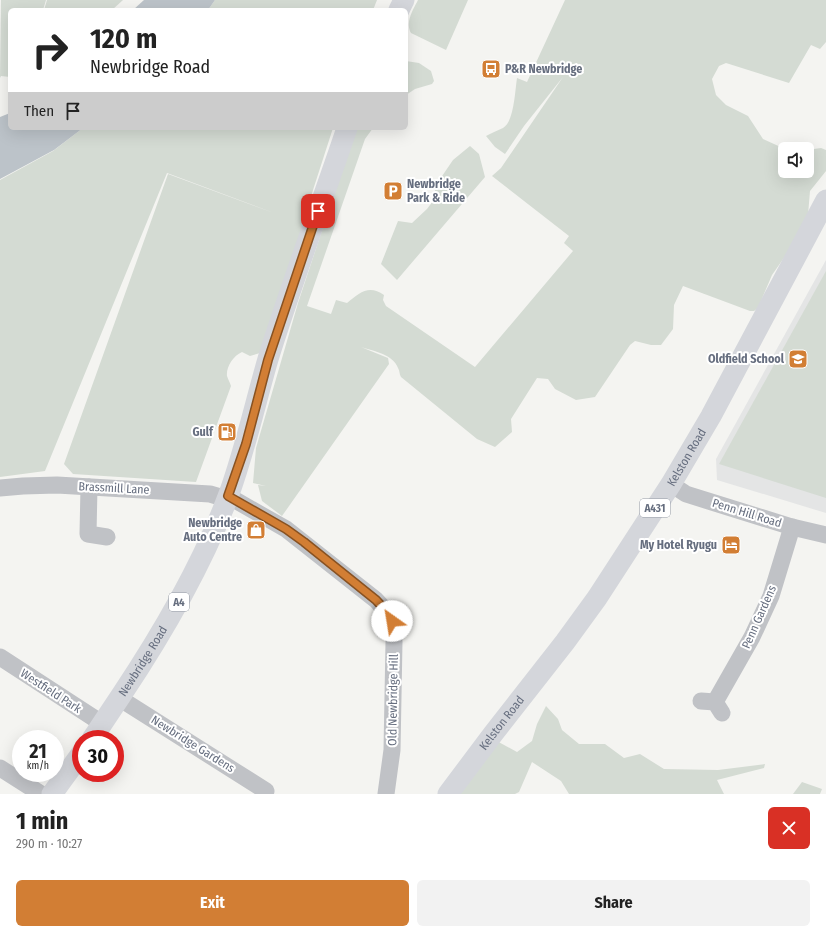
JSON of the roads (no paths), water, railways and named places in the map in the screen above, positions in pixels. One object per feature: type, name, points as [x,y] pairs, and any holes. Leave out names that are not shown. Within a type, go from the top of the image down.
[{"type":"main road","name":"Newbridge Road","points":[[98,730],[148,656],[187,587],[208,544],[228,497],[246,444],[268,360],[346,130]]},
{"type":"main road","name":"Kelston Road","points":[[448,794],[493,734],[566,642],[597,598],[671,484],[711,416],[826,200]]},
{"type":"main road","points":[[52,794],[72,766]]},
{"type":"street","name":"Penn Hill Road","points":[[671,484],[686,494],[792,527],[826,535]]},
{"type":"street","name":"Brassmill Lane","points":[[0,488],[57,485],[210,494],[228,497]]},
{"type":"street","points":[[89,487],[85,540],[107,537]]},
{"type":"street","name":"Old Newbridge Hill","points":[[228,497],[286,529],[304,542],[376,600],[389,614],[393,629],[392,750],[386,794]]},
{"type":"street","name":"Penn Gardens","points":[[713,706],[752,636],[771,596],[792,527]]},
{"type":"street","name":"Westfield Park","points":[[0,658],[96,730]]},
{"type":"street","name":"Newbridge Gardens","points":[[119,698],[266,791]]},
{"type":"street","points":[[0,768],[41,794]]},
{"type":"place","name":"P&R Newbridge","points":[[491,69]]},
{"type":"place","name":"Newbridge Park & Ride","points":[[393,191]]},
{"type":"place","name":"Oldfield School","points":[[798,359]]},
{"type":"place","name":"Gulf","points":[[227,432]]},
{"type":"place","name":"Newbridge Auto Centre","points":[[256,530]]},
{"type":"place","name":"My Hotel Ryugu","points":[[731,545]]}]
